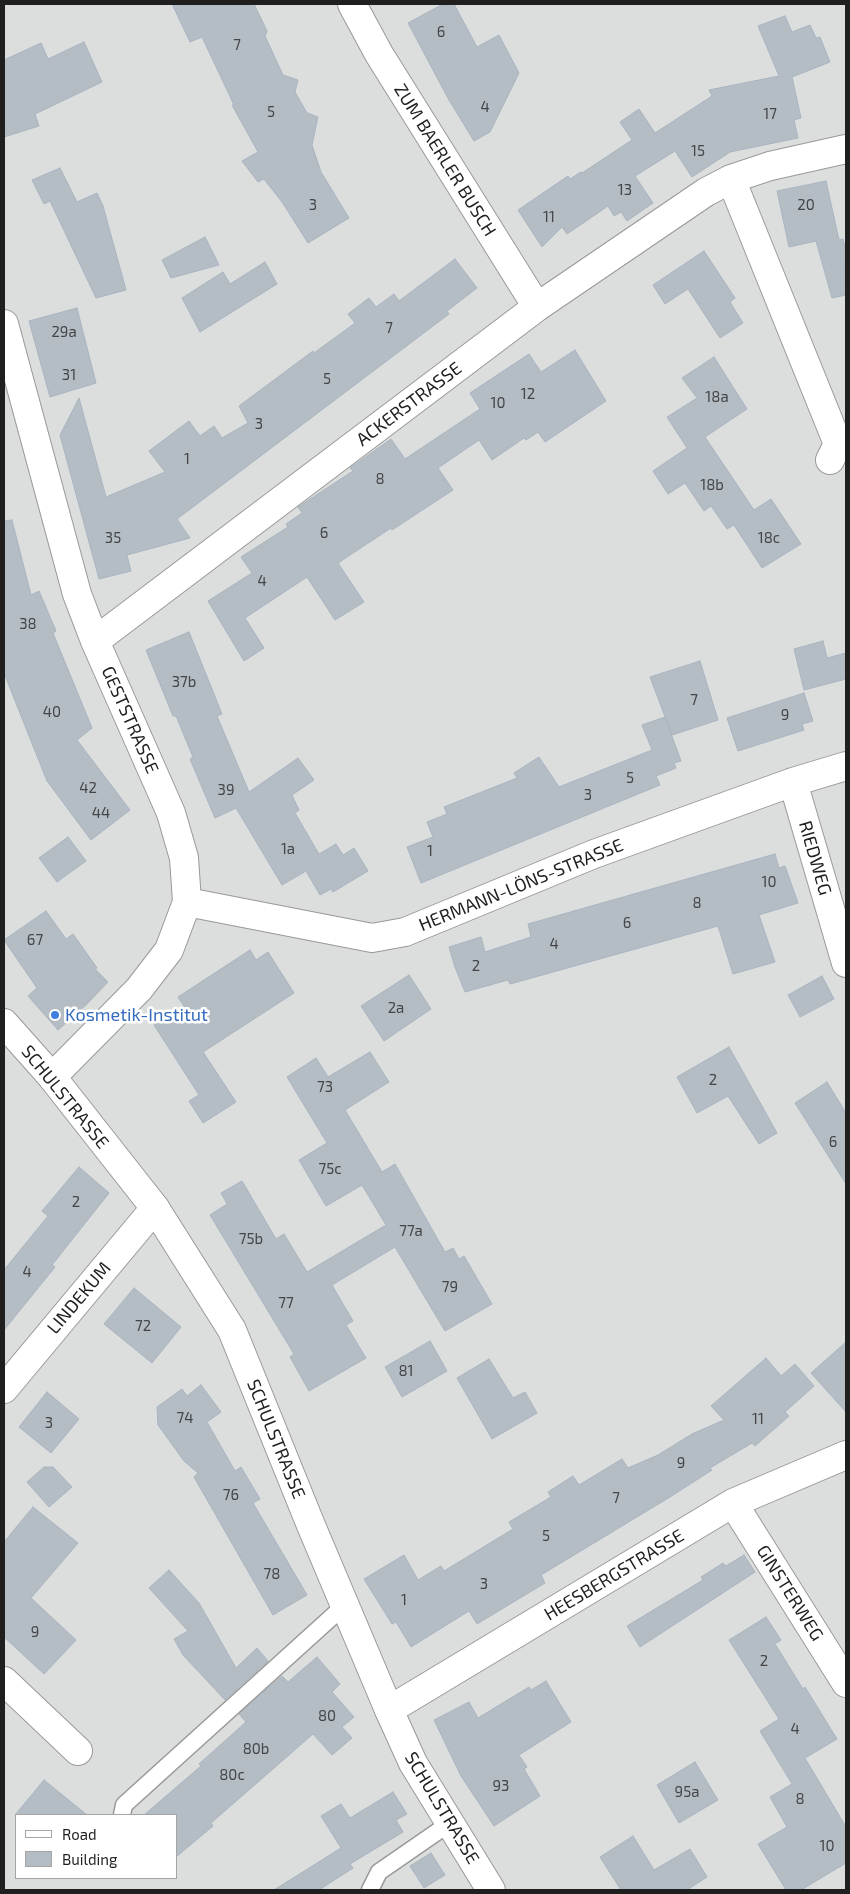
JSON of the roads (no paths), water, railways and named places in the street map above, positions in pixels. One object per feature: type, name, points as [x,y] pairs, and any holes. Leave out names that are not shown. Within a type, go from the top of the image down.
[{"type":"street","name":"ZUM BAERLER BUSCH","points":[[361,7],[379,54],[537,307]]},
{"type":"street","name":"ACKERSTRASSE","points":[[95,642],[537,307],[706,192],[731,179],[770,166],[846,149]]},
{"type":"street","points":[[731,179],[838,444],[830,460]]},
{"type":"street","name":"GESTSTRASSE","points":[[4,324],[77,594],[95,642],[171,813],[184,858],[187,902],[169,950],[139,989],[52,1077]]},
{"type":"street","name":"HERMANN-LÖNS-STRASSE","points":[[187,902],[372,938],[405,932],[594,854],[793,782],[846,766]]},
{"type":"street","name":"RIEDWEG","points":[[793,782],[846,963]]},
{"type":"street","name":"SCHULSTRASSE","points":[[4,1023],[52,1077],[154,1208],[232,1330],[389,1710],[414,1763],[491,1890]]},
{"type":"street","name":"LINDEKUM","points":[[4,1389],[154,1208]]},
{"type":"street","name":"HEESBERGSTRASSE","points":[[389,1710],[733,1503],[846,1455]]},
{"type":"street","name":"GINSTERWEG","points":[[733,1503],[846,1683]]},
{"type":"street","points":[[4,1682],[78,1751]]},
{"type":"lane","points":[[122,1814],[124,1805],[345,1605]]},
{"type":"lane","points":[[370,1890],[379,1872],[450,1823]]},
{"type":"place","name":"Kosmetik-Institut","points":[[55,1015]]}]
